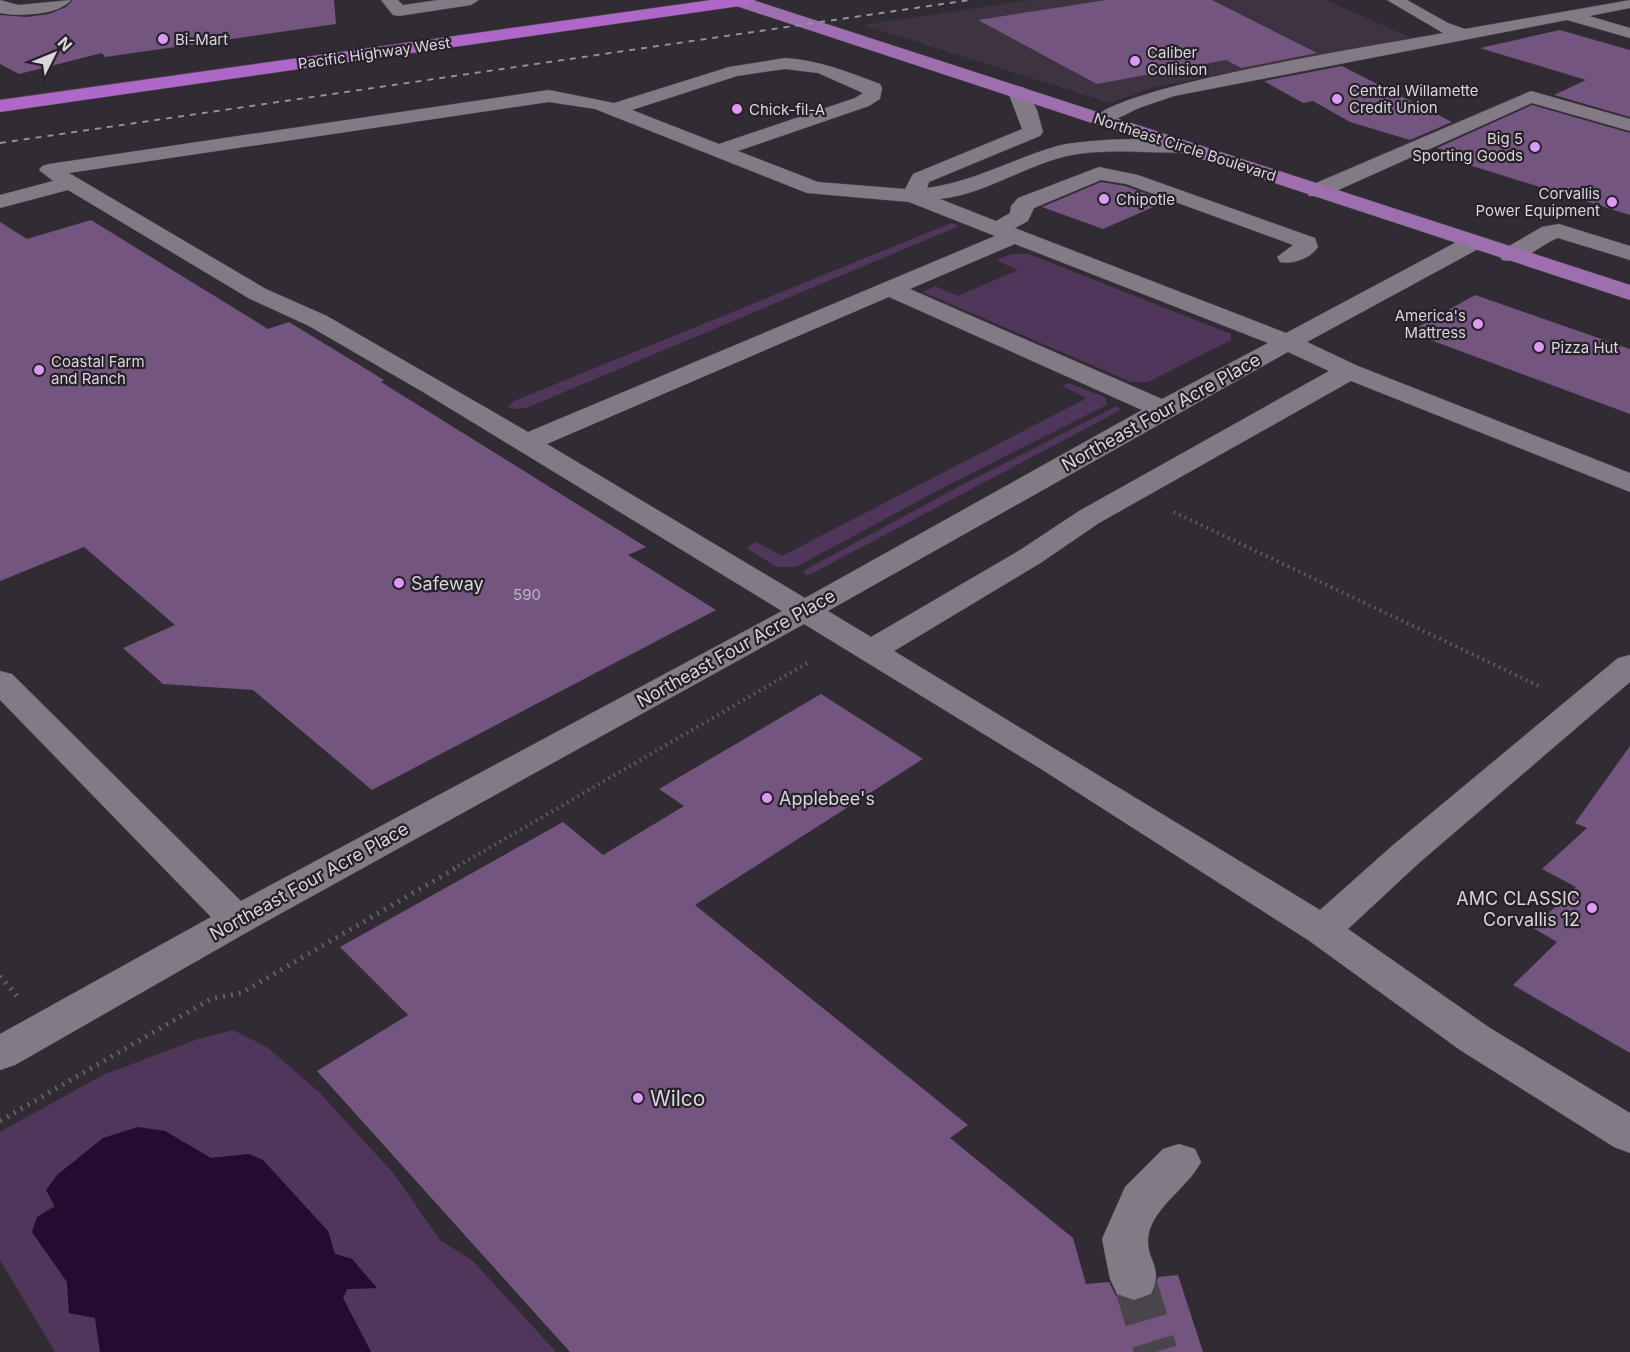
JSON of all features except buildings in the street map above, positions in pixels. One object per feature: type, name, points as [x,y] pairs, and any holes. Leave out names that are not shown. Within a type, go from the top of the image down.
[{"type":"highway","name":"Pacific Highway West","points":[[0,106],[741,0]]},
{"type":"main road","name":"Northeast Circle Boulevard","points":[[741,0],[1472,243],[1630,293]]},
{"type":"street","points":[[0,2],[3,9],[10,10],[50,5],[63,0]]},
{"type":"street","points":[[389,0],[399,11],[471,0]]},
{"type":"street","points":[[1395,0],[1442,27],[1464,35]]},
{"type":"street","points":[[1102,120],[1132,104],[1170,91],[1630,3]]},
{"type":"street","points":[[1568,16],[1630,33]]},
{"type":"street","points":[[623,114],[762,65],[808,66],[873,88],[873,95],[862,102],[707,147]]},
{"type":"street","points":[[623,114],[780,72],[796,72],[847,89],[843,95],[707,147]]},
{"type":"street","points":[[913,196],[920,178],[1033,132],[1027,110],[1018,92]]},
{"type":"street","points":[[20,175],[549,96],[599,104],[815,188],[913,196],[953,191],[1061,152],[1114,147],[1184,147]]},
{"type":"street","points":[[1317,191],[1531,98],[1630,125]]},
{"type":"street","points":[[50,170],[258,294],[318,321],[373,351],[872,650],[1322,930],[1475,1039],[1630,1135]]},
{"type":"street","points":[[526,443],[890,290],[1006,232],[1020,216],[1022,206],[1026,203],[1093,175],[1107,173],[1131,179],[1307,243],[1304,250],[1288,257]]},
{"type":"street","points":[[0,202],[70,183]]},
{"type":"street","points":[[913,196],[1288,342],[1349,370],[1630,483]]},
{"type":"street","points":[[1510,255],[1550,232],[1559,231],[1630,253]]},
{"type":"street","name":"Northeast Four Acre Place","points":[[0,1053],[237,920],[805,611],[1163,409],[1472,243]]},
{"type":"street","points":[[890,290],[1163,409]]},
{"type":"street","points":[[872,650],[1132,492],[1349,370]]},
{"type":"street","points":[[1322,930],[1406,854],[1630,665]]},
{"type":"street","points":[[0,681],[237,920]]},
{"type":"street","points":[[1134,1279],[1125,1239],[1141,1200],[1179,1162]]},
{"type":"path","points":[[1132,492],[1541,688]]},
{"type":"path","points":[[0,1121],[211,999],[241,993],[809,662]]},
{"type":"shaded area","name":"Caliber Collision","points":[[1030,0],[1326,0],[1412,38],[1155,87],[1110,103],[863,25]]},
{"type":"shaded area","points":[[951,223],[959,226],[526,408],[508,407],[514,401]]},
{"type":"shaded area","points":[[1012,254],[1029,254],[1231,334],[1231,340],[1148,382],[1131,382],[923,292],[935,286],[958,296],[1018,270],[996,260]]},
{"type":"shaded area","points":[[1068,383],[1105,397],[1107,405],[948,485],[796,567],[777,567],[748,549],[748,546],[756,542],[782,556],[1087,398],[1062,386]]},
{"type":"shaded area","points":[[1117,406],[1120,408],[1119,411],[811,574],[807,575],[803,571],[958,487]]},
{"type":"shaded area","points":[[233,1030],[267,1047],[319,1092],[394,1174],[440,1240],[473,1261],[556,1352],[371,1352],[343,1298],[347,1289],[376,1288],[352,1259],[335,1254],[328,1231],[249,1154],[211,1158],[165,1131],[37,1217],[32,1232],[67,1282],[69,1313],[95,1318],[100,1352],[55,1352],[0,1260],[0,1132],[103,1075],[198,1039]]},
{"type":"shaded area","points":[[138,1127],[165,1131],[211,1158],[249,1154],[263,1160],[328,1231],[335,1254],[352,1259],[377,1288],[347,1289],[343,1298],[371,1352],[100,1352],[95,1318],[69,1313],[67,1282],[32,1232],[37,1217],[55,1207],[46,1190],[57,1175],[103,1138]]},
{"type":"tunnel","points":[[1134,1279],[1156,1352]]},
{"type":"railway","points":[[0,143],[970,0]]},
{"type":"place","name":"Bi-Mart","points":[[163,39]]},
{"type":"place","name":"Caliber Collision","points":[[1135,61]]},
{"type":"place","name":"Central Willamette Credit Union","points":[[1337,99]]},
{"type":"place","name":"Chick-fil-A","points":[[737,109]]},
{"type":"place","name":"Big 5 Sporting Goods","points":[[1535,147]]},
{"type":"place","name":"Chipotle","points":[[1104,199]]},
{"type":"place","name":"Corvallis Power Equipment","points":[[1612,202]]},
{"type":"place","name":"America's Mattress","points":[[1478,324]]},
{"type":"place","name":"Pizza Hut","points":[[1539,347]]},
{"type":"place","name":"Coastal Farm and Ranch","points":[[39,370]]},
{"type":"place","name":"Safeway","points":[[399,583]]},
{"type":"place","name":"Applebee's","points":[[767,798]]},
{"type":"place","name":"AMC CLASSIC Corvallis 12","points":[[1592,908]]},
{"type":"place","name":"Wilco","points":[[638,1098]]}]
